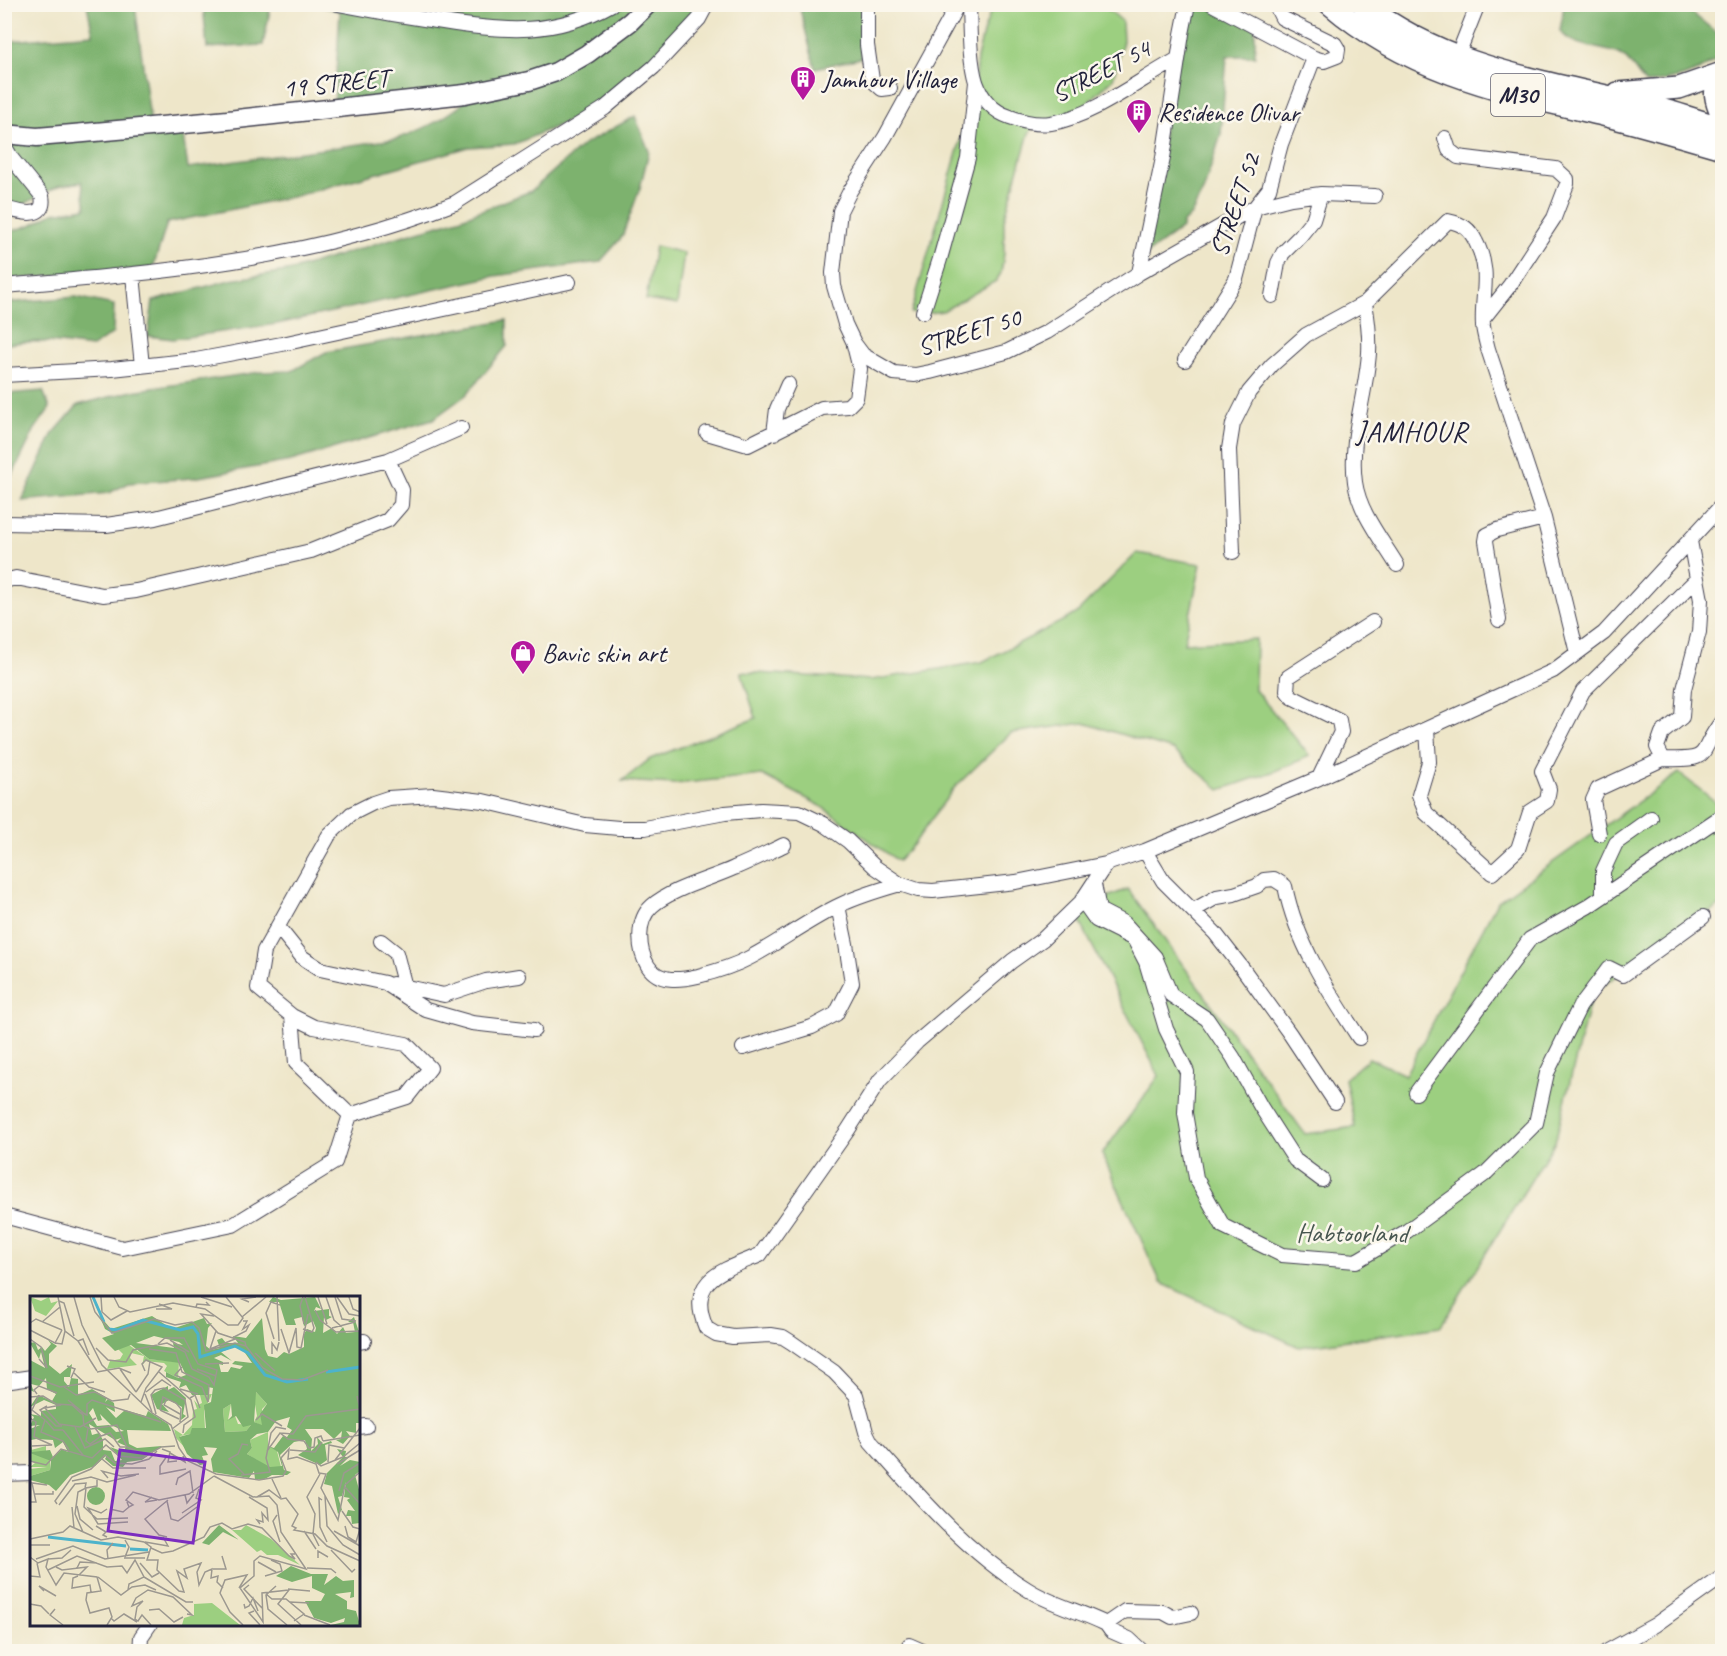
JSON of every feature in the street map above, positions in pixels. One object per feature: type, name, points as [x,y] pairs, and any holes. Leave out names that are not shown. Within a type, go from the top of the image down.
[{"type":"highway","name":"M30","points":[[1330,4],[1364,30],[1400,52],[1446,73],[1507,93],[1638,124],[1722,148]]},
{"type":"highway","name":"M30","points":[[1363,4],[1395,27],[1457,57],[1523,77],[1653,107],[1722,128]]},
{"type":"highway","points":[[1602,97],[1621,92],[1679,88],[1722,75]]},
{"type":"highway","points":[[1722,75],[1716,94],[1722,115]]},
{"type":"main road","name":"19 STREET","points":[[4,134],[37,137],[217,121],[476,92],[529,81],[556,72],[587,54],[630,22],[648,4]]},
{"type":"street","points":[[338,4],[491,30],[517,31],[568,24],[612,4]]},
{"type":"street","points":[[4,286],[134,275],[278,255],[430,213],[455,203],[605,108],[654,67],[699,19],[706,4]]},
{"type":"street","points":[[867,4],[867,45],[872,80],[882,89],[890,88]]},
{"type":"street","name":"STREET 50","points":[[958,4],[885,137],[850,191],[840,211],[833,260],[834,286],[845,324],[863,355],[894,373],[915,375],[1006,352],[1047,332],[1139,273],[1255,207],[1321,194],[1375,196]]},
{"type":"street","name":"STREET 54","points":[[969,4],[971,53],[976,82],[987,101],[1004,115],[1036,124],[1049,123],[1092,108],[1178,59],[1188,4]]},
{"type":"street","points":[[1212,4],[1314,58],[1324,61],[1335,58],[1338,54],[1335,44],[1282,18],[1275,4]]},
{"type":"street","points":[[1457,57],[1478,4]]},
{"type":"street","name":"STREET 52","points":[[1185,360],[1236,279],[1255,207],[1269,189],[1281,144],[1314,58]]},
{"type":"street","points":[[1139,273],[1163,158],[1178,59]]},
{"type":"street","points":[[923,312],[968,158],[976,82]]},
{"type":"street","points":[[1445,138],[1449,150],[1458,157],[1556,169],[1567,179],[1554,218],[1510,285],[1483,319]]},
{"type":"street","points":[[4,145],[12,159],[42,196],[43,202],[36,213],[16,212],[4,208]]},
{"type":"street","points":[[1272,296],[1278,263],[1283,253],[1313,220],[1321,194]]},
{"type":"street","points":[[1233,552],[1229,449],[1233,424],[1248,392],[1272,365],[1306,335],[1365,303],[1448,221],[1462,225],[1468,229],[1484,259],[1485,339],[1493,370],[1544,518],[1577,654]]},
{"type":"street","points":[[134,275],[142,366]]},
{"type":"street","points":[[4,375],[196,360],[282,345],[569,282]]},
{"type":"street","points":[[1365,303],[1369,323],[1369,354],[1358,423],[1354,464],[1355,484],[1369,518],[1397,565]]},
{"type":"street","points":[[707,433],[748,446],[822,408],[848,406],[856,398],[860,369],[854,343]]},
{"type":"street","points":[[774,433],[777,410],[788,384]]},
{"type":"street","points":[[4,523],[106,525],[155,518],[388,460],[461,428]]},
{"type":"street","points":[[4,581],[16,578],[103,595],[136,591],[311,551],[388,520],[401,505],[402,490],[388,460]]},
{"type":"street","points":[[350,1116],[407,1097],[430,1068],[406,1044],[314,1028],[292,1016],[258,988],[264,951],[329,835],[351,814],[374,803],[412,796],[433,795],[483,801],[585,825],[619,828],[645,828],[725,813],[761,810],[799,812],[818,820],[840,835],[875,867],[900,884],[918,890],[933,891],[1016,882],[1106,864],[1319,778],[1553,671],[1604,633],[1722,505]]},
{"type":"street","points":[[1499,620],[1486,541],[1487,535],[1490,532],[1544,518]]},
{"type":"street","points":[[1663,759],[1657,747],[1662,733],[1682,717],[1684,689],[1699,632],[1701,600],[1690,541]]},
{"type":"street","points":[[1427,729],[1429,762],[1419,795],[1426,813],[1492,873],[1518,849],[1530,812],[1547,801],[1549,789],[1542,771],[1583,691],[1697,579]]},
{"type":"street","points":[[1319,778],[1341,732],[1341,725],[1339,720],[1292,697],[1287,691],[1288,677],[1373,622]]},
{"type":"street","points":[[1599,834],[1593,800],[1598,789],[1663,759],[1690,760],[1703,755],[1722,721]]},
{"type":"street","points":[[1416,1093],[1530,939],[1603,896],[1722,816]]},
{"type":"street","points":[[1603,896],[1603,871],[1616,843],[1651,818]]},
{"type":"street","points":[[784,845],[686,888],[652,906],[642,924],[641,937],[644,956],[649,967],[662,979],[697,976],[748,959],[838,906],[900,884]]},
{"type":"street","points":[[1145,850],[1163,881],[1215,933],[1243,969],[1335,1102]]},
{"type":"street","points":[[1106,864],[1082,900],[1043,939],[1012,961],[917,1042],[880,1080],[848,1130],[760,1255],[741,1261],[708,1280],[702,1291],[700,1308],[706,1328],[716,1334],[734,1337],[771,1335],[783,1337],[834,1372],[856,1395],[871,1442],[954,1532],[1027,1589],[1054,1604],[1086,1614],[1106,1624],[1111,1630],[1130,1639],[1143,1652]]},
{"type":"street","points":[[1194,910],[1217,897],[1242,891],[1264,880],[1274,879],[1285,886],[1294,922],[1303,943],[1359,1038]]},
{"type":"street","points":[[1094,884],[1099,910],[1124,923],[1155,957],[1171,995],[1207,1019],[1296,1160],[1322,1180]]},
{"type":"street","points":[[1082,900],[1096,920],[1134,939],[1146,962],[1166,1029],[1187,1072],[1185,1113],[1196,1178],[1223,1226],[1282,1255],[1356,1261],[1407,1231],[1485,1174],[1511,1150],[1536,1123],[1547,1073],[1580,1006],[1609,968],[1623,975],[1703,917]]},
{"type":"street","points":[[743,1048],[812,1027],[836,1014],[852,983],[838,906]]},
{"type":"street","points":[[278,927],[302,957],[320,969],[444,995],[486,981],[519,976]]},
{"type":"street","points":[[381,941],[396,953],[405,987]]},
{"type":"street","points":[[385,983],[426,1010],[472,1023],[534,1029]]},
{"type":"street","points":[[292,1016],[296,1063],[350,1116]]},
{"type":"street","points":[[4,1216],[123,1248],[233,1225],[335,1162],[350,1116]]},
{"type":"street","points":[[4,1381],[30,1377]]},
{"type":"street","points":[[4,1474],[30,1473]]},
{"type":"street","points":[[1606,1652],[1655,1625],[1722,1577]]},
{"type":"street","points":[[1106,1624],[1125,1611],[1163,1612],[1173,1617],[1191,1613]]},
{"type":"street","points":[[140,1652],[141,1637],[149,1626]]},
{"type":"street","points":[[909,1645],[925,1652]]},
{"type":"green space","points":[[1102,4],[1122,21],[1123,41],[1113,79],[1083,107],[1035,126],[1029,133],[1004,220],[1004,254],[1001,273],[996,281],[943,311],[911,313],[973,97],[977,58],[993,5]]},
{"type":"green space","points":[[87,5],[135,5],[151,126],[181,122],[188,168],[395,139],[432,124],[465,102],[334,106],[340,11],[316,5],[701,5],[678,42],[592,111],[515,144],[469,147],[296,196],[167,223],[153,268],[5,280],[5,233],[31,225],[53,213],[86,208],[82,182],[58,186],[19,207],[5,202],[4,37],[11,41],[93,34]]},
{"type":"green space","points":[[203,5],[271,5],[263,45],[207,48]]},
{"type":"green space","points":[[799,5],[862,5],[861,58],[815,68]]},
{"type":"green space","points":[[1183,5],[1232,5],[1255,25],[1255,56],[1227,56],[1221,134],[1204,189],[1182,228],[1144,256]]},
{"type":"green space","points":[[1564,5],[1682,5],[1722,37],[1722,56],[1698,71],[1682,77],[1646,84],[1628,60],[1621,55],[1581,44],[1566,37],[1560,31]]},
{"type":"green space","points":[[635,116],[649,151],[640,188],[622,237],[600,262],[495,276],[277,324],[173,339],[148,336],[153,301],[230,280],[293,270],[459,219],[531,191],[583,145]]},
{"type":"green space","points":[[655,246],[684,253],[677,305],[646,300]]},
{"type":"green space","points":[[76,297],[114,305],[113,333],[92,347],[37,342],[5,345],[5,303]]},
{"type":"green space","points":[[507,320],[507,346],[466,395],[433,419],[291,461],[193,478],[129,483],[109,493],[22,501],[52,435],[78,405],[132,391],[260,372],[292,371],[326,352]]},
{"type":"green space","points":[[43,391],[50,408],[35,429],[13,474],[5,482],[5,394]]},
{"type":"green space","points":[[1137,553],[1201,564],[1184,643],[1256,639],[1255,690],[1310,756],[1220,790],[1173,750],[1084,723],[1011,733],[954,788],[913,845],[898,861],[819,805],[762,775],[675,784],[622,781],[650,759],[756,718],[741,672],[871,680],[982,662],[1076,614]]},
{"type":"green space","name":"Habtoorland","points":[[1679,773],[1722,807],[1722,904],[1592,993],[1555,1142],[1440,1327],[1299,1347],[1161,1283],[1102,1154],[1159,1076],[1074,910],[1128,889],[1305,1134],[1355,1127],[1345,1079],[1369,1058],[1405,1075],[1497,902]]},
{"type":"place","name":"Jamhour Village","points":[[803,102]]},
{"type":"place","name":"Residence Olivar","points":[[1139,135]]},
{"type":"place","name":"Bavic skin art","points":[[523,676]]},
{"type":"district","name":"JAMHOUR","points":[[1412,431]]}]
